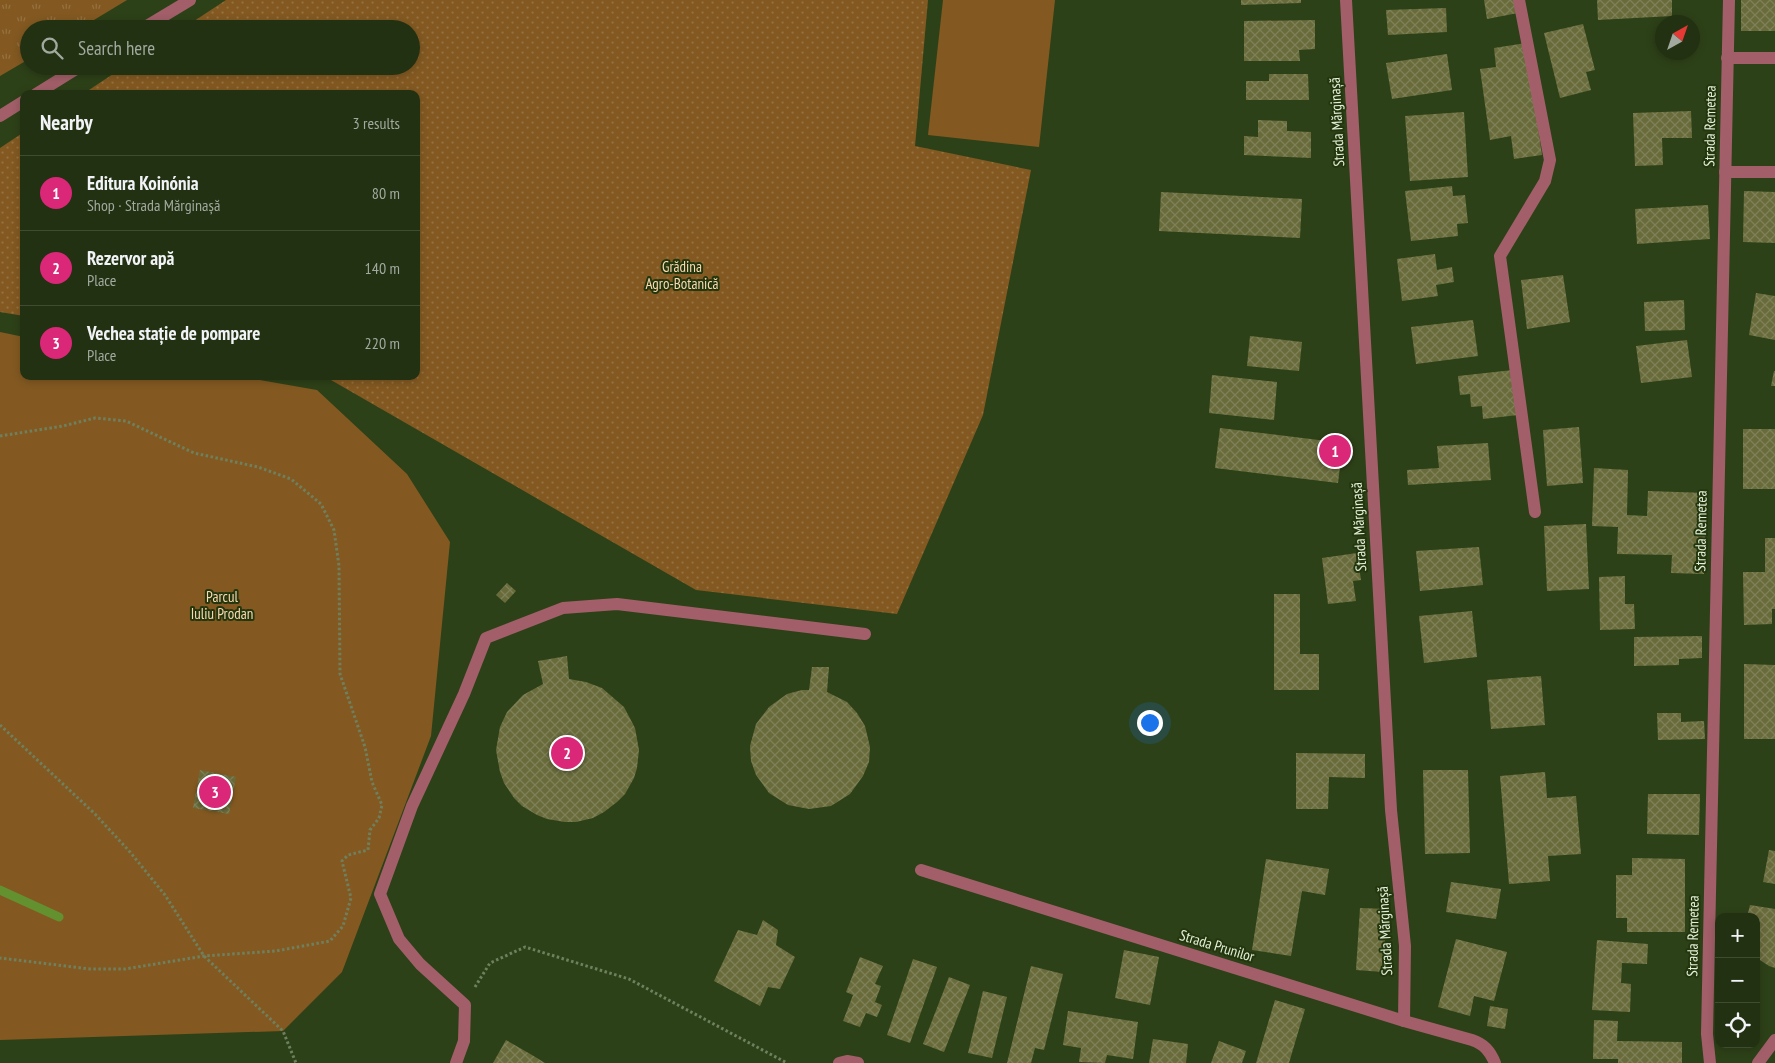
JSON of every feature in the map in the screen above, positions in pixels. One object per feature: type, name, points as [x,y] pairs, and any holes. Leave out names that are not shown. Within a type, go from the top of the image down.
[{"type":"street","points":[[157,20],[190,0]]},
{"type":"street","name":"Strada Mărginașă","points":[[1346,0],[1391,810],[1405,946],[1404,1021]]},
{"type":"street","points":[[1519,0],[1550,160],[1545,181],[1500,256],[1535,512]]},
{"type":"street","name":"Strada Remetea","points":[[1710,1063],[1707,1034],[1729,0]]},
{"type":"street","points":[[1727,58],[1775,58]]},
{"type":"street","points":[[42,90],[67,75]]},
{"type":"street","points":[[0,116],[20,104]]},
{"type":"street","points":[[1725,172],[1775,172]]},
{"type":"street","points":[[456,1063],[464,1041],[464,1005],[420,964],[398,939],[380,894],[412,806],[464,694],[486,638],[563,608],[617,604],[865,634]]},
{"type":"street","name":"Strada Prunilor","points":[[921,870],[1404,1021],[1457,1035],[1482,1044],[1491,1054],[1495,1063]]},
{"type":"street","points":[[1758,1063],[1773,1047]]},
{"type":"street","points":[[839,1063],[847,1061],[858,1063]]},
{"type":"path","points":[[0,436],[63,426],[95,418],[126,421],[194,454],[258,468],[291,479],[321,504],[334,530],[339,566],[340,674],[366,747],[372,782],[382,805],[380,818],[370,830],[368,850],[348,854],[342,861],[351,898],[343,926],[330,941],[276,951],[204,956],[125,969],[90,969],[0,958]]},
{"type":"path","points":[[0,725],[81,801],[130,852],[165,895],[204,956],[283,1031],[296,1063]]},
{"type":"path","points":[[464,1005],[490,963],[525,947],[629,979],[787,1063]]},
{"type":"green space","points":[[0,0],[127,0],[94,20],[20,20],[20,64],[0,76]]},
{"type":"green space","name":"Grădina Agro-Botanică","points":[[226,0],[928,0],[915,146],[1031,170],[983,415],[897,614],[696,590],[331,380],[420,380],[420,90],[89,90],[112,75],[420,75],[420,20],[196,20]]},
{"type":"green space","points":[[943,0],[1055,0],[1039,147],[928,135]]},
{"type":"green space","points":[[20,135],[20,315],[0,312],[0,148]]},
{"type":"green space","name":"Parcul Iuliu Prodan","points":[[0,332],[20,336],[20,380],[260,380],[317,390],[407,474],[450,542],[431,736],[342,972],[283,1031],[0,1040]]},
{"type":"building","points":[[1241,0],[1301,0],[1301,3],[1241,5]]},
{"type":"building","points":[[1484,0],[1515,0],[1518,13],[1487,19]]},
{"type":"building","points":[[1597,0],[1672,0],[1672,15],[1598,20]]},
{"type":"building","points":[[1741,0],[1775,0],[1775,31],[1741,31]]},
{"type":"building","points":[[1446,8],[1447,32],[1388,35],[1386,10]]},
{"type":"building","points":[[1315,20],[1315,49],[1299,50],[1300,61],[1244,61],[1244,21]]},
{"type":"building","points":[[1583,24],[1595,70],[1586,72],[1591,90],[1560,98],[1544,33]]},
{"type":"building","points":[[1526,43],[1542,155],[1514,159],[1511,136],[1490,140],[1480,69],[1496,67],[1494,48]]},
{"type":"building","points":[[1447,54],[1452,90],[1392,99],[1386,63]]},
{"type":"building","points":[[1269,74],[1308,74],[1309,100],[1246,100],[1246,81],[1269,81]]},
{"type":"building","points":[[1691,111],[1692,138],[1662,138],[1663,165],[1635,166],[1633,113]]},
{"type":"building","points":[[1464,112],[1468,177],[1410,181],[1405,116]]},
{"type":"building","points":[[1258,120],[1287,121],[1287,131],[1311,132],[1311,158],[1244,155],[1244,136],[1258,137]]},
{"type":"building","points":[[1452,186],[1453,196],[1465,195],[1468,223],[1457,224],[1458,236],[1411,241],[1405,191]]},
{"type":"building","points":[[1744,191],[1775,192],[1775,243],[1743,242]]},
{"type":"building","points":[[1161,192],[1302,199],[1300,238],[1159,231]]},
{"type":"building","points":[[1708,205],[1710,239],[1637,244],[1635,209]]},
{"type":"building","points":[[1435,254],[1437,270],[1452,267],[1454,282],[1436,285],[1438,296],[1402,301],[1397,259]]},
{"type":"building","points":[[1563,275],[1570,322],[1527,329],[1521,280]]},
{"type":"building","points":[[1756,293],[1775,296],[1775,340],[1749,335]]},
{"type":"building","points":[[1684,300],[1685,330],[1645,331],[1644,302]]},
{"type":"building","points":[[1473,320],[1478,356],[1416,364],[1411,327]]},
{"type":"building","points":[[1250,336],[1302,342],[1299,371],[1247,366]]},
{"type":"building","points":[[1687,340],[1692,377],[1641,383],[1636,346]]},
{"type":"building","points":[[1513,370],[1518,415],[1483,419],[1482,406],[1471,407],[1470,394],[1460,395],[1458,376]]},
{"type":"building","points":[[1774,371],[1775,386],[1771,386]]},
{"type":"building","points":[[1212,375],[1277,382],[1274,420],[1209,413]]},
{"type":"building","points":[[1579,427],[1583,483],[1547,486],[1543,430]]},
{"type":"building","points":[[1220,428],[1343,443],[1338,483],[1215,468]]},
{"type":"building","points":[[1743,429],[1775,429],[1775,489],[1743,489]]},
{"type":"building","points":[[1488,443],[1491,480],[1408,485],[1407,470],[1439,468],[1437,446]]},
{"type":"building","points":[[1594,468],[1628,470],[1627,515],[1647,516],[1648,491],[1707,493],[1704,574],[1671,573],[1672,555],[1617,554],[1618,527],[1592,526]]},
{"type":"building","points":[[1586,524],[1589,589],[1547,591],[1544,526]]},
{"type":"building","points":[[1765,538],[1775,538],[1775,609],[1772,609],[1772,624],[1744,625],[1743,572],[1765,572]]},
{"type":"building","points":[[1479,547],[1483,585],[1420,591],[1416,551]]},
{"type":"building","points":[[1357,553],[1361,580],[1353,581],[1356,601],[1328,604],[1322,558]]},
{"type":"building","points":[[1625,576],[1625,604],[1634,604],[1635,629],[1600,630],[1599,577]]},
{"type":"building","points":[[507,583],[516,591],[505,603],[496,595]]},
{"type":"building","points":[[1274,594],[1300,594],[1300,654],[1319,654],[1319,690],[1274,690]]},
{"type":"building","points":[[1472,611],[1477,657],[1424,663],[1419,616]]},
{"type":"building","points":[[1702,636],[1702,658],[1679,659],[1679,665],[1634,666],[1634,637]]},
{"type":"building","points":[[567,656],[569,679],[586,682],[602,688],[624,707],[635,728],[639,750],[634,778],[625,794],[604,812],[593,818],[576,822],[547,819],[522,806],[504,783],[496,750],[500,727],[507,712],[523,695],[543,684],[538,661]]},
{"type":"building","points":[[1744,664],[1775,665],[1775,739],[1744,739]]},
{"type":"building","points":[[812,667],[829,667],[827,692],[847,702],[857,713],[865,726],[870,747],[869,762],[863,776],[850,794],[831,806],[809,809],[788,805],[769,793],[756,775],[751,761],[750,746],[756,724],[769,707],[787,694],[809,690]]},
{"type":"building","points":[[1541,676],[1545,725],[1491,729],[1487,680]]},
{"type":"building","points":[[1657,713],[1681,713],[1681,722],[1704,721],[1705,739],[1658,740]]},
{"type":"building","points":[[1296,753],[1365,754],[1365,778],[1329,777],[1328,809],[1296,809]]},
{"type":"building","points":[[200,770],[236,777],[229,814],[193,808]]},
{"type":"building","points":[[1423,770],[1468,770],[1470,853],[1425,854]]},
{"type":"building","points":[[1545,772],[1547,798],[1576,796],[1581,854],[1548,856],[1550,881],[1509,884],[1500,776]]},
{"type":"building","points":[[1648,794],[1700,794],[1699,835],[1647,834]]},
{"type":"building","points":[[1769,850],[1775,851],[1775,884],[1763,882]]},
{"type":"building","points":[[1632,858],[1685,859],[1685,932],[1627,932],[1627,918],[1616,918],[1616,875],[1632,875]]},
{"type":"building","points":[[1266,859],[1329,869],[1325,895],[1302,891],[1291,956],[1252,950]]},
{"type":"building","points":[[1451,882],[1501,889],[1496,919],[1446,912]]},
{"type":"building","points":[[1750,905],[1775,909],[1775,968],[1760,960],[1760,913],[1748,913]]},
{"type":"building","points":[[1360,908],[1387,909],[1383,972],[1356,970]]},
{"type":"building","points":[[763,920],[778,930],[776,945],[795,957],[780,989],[768,987],[760,1006],[714,981],[738,930],[757,935]]},
{"type":"building","points":[[1456,939],[1507,952],[1494,1001],[1474,996],[1470,1016],[1438,1007]]},
{"type":"building","points":[[1597,940],[1648,944],[1647,964],[1622,963],[1621,983],[1631,984],[1630,1012],[1592,1010]]},
{"type":"building","points":[[1124,950],[1159,957],[1150,1005],[1115,998]]},
{"type":"building","points":[[860,957],[883,966],[875,984],[881,986],[875,1002],[882,1005],[877,1017],[866,1013],[860,1027],[843,1021],[853,995],[846,992]]},
{"type":"building","points":[[913,959],[937,967],[910,1043],[887,1035]]},
{"type":"building","points":[[1031,966],[1063,974],[1044,1050],[1035,1048],[1031,1063],[1007,1063]]},
{"type":"building","points":[[949,977],[970,985],[944,1052],[923,1044]]},
{"type":"building","points":[[983,991],[1007,997],[992,1058],[968,1053]]},
{"type":"building","points":[[1275,1000],[1305,1009],[1289,1063],[1256,1063]]},
{"type":"building","points":[[1490,1006],[1508,1009],[1505,1029],[1487,1026]]},
{"type":"building","points":[[1068,1011],[1138,1022],[1133,1059],[1107,1055],[1105,1063],[1079,1062],[1081,1048],[1063,1045]]},
{"type":"building","points":[[1594,1020],[1618,1021],[1617,1041],[1682,1042],[1682,1063],[1618,1063],[1618,1059],[1593,1059]]},
{"type":"building","points":[[1153,1039],[1188,1044],[1186,1063],[1149,1063]]},
{"type":"building","points":[[506,1040],[532,1055],[545,1063],[493,1063]]},
{"type":"building","points":[[1219,1041],[1246,1051],[1242,1063],[1211,1063]]},
{"type":"waterway","points":[[0,890],[59,917]]},
{"type":"place","name":"Editura Koinónia","points":[[1335,451]]},
{"type":"place","name":"Rezervor apă","points":[[567,753]]},
{"type":"place","name":"Vechea stație de pompare","points":[[215,792]]}]
